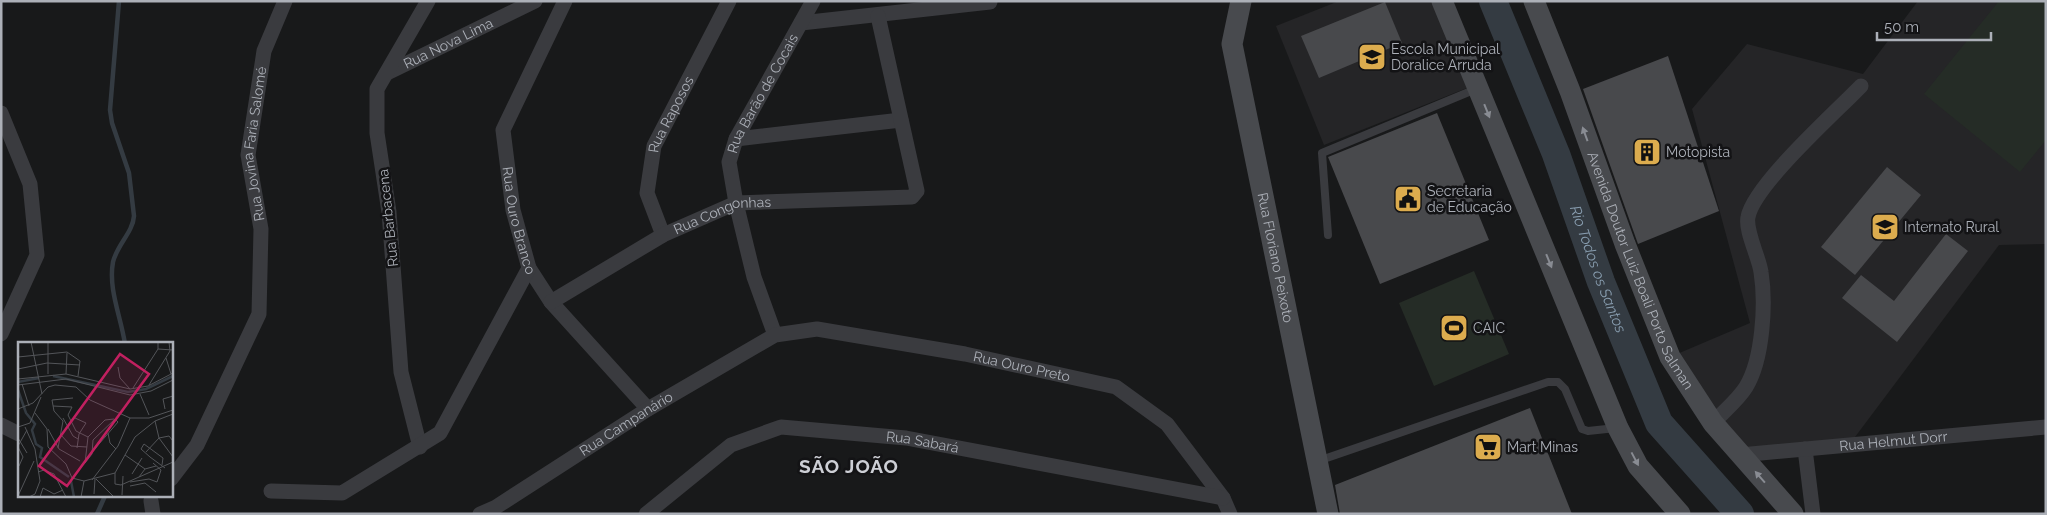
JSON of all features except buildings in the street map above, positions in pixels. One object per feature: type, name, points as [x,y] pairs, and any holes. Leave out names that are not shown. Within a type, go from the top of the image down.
[{"type":"street","name":"Rua Jovina Faria Salomé","points":[[172,478],[197,445],[258,314],[262,228],[248,155],[264,51],[285,1]]},
{"type":"street","name":"Rua Barbacena","points":[[420,446],[401,372],[390,212],[377,133],[377,89],[428,1]]},
{"type":"street","name":"Rua Nova Lima","points":[[387,72],[535,1]]},
{"type":"street","name":"Rua Ouro Branco","points":[[565,1],[503,130],[512,210],[529,268],[551,302],[648,409]]},
{"type":"street","name":"Rua Raposos","points":[[663,235],[647,193],[654,146],[729,1]]},
{"type":"street","name":"Rua Barão de Cocais","points":[[775,335],[754,277],[736,202],[729,162],[736,139],[813,1]]},
{"type":"street","name":"Rua Floriano Peixoto","points":[[1240,1],[1232,44],[1328,514]]},
{"type":"street","points":[[1442,1],[1618,428],[1638,466],[1680,514]]},
{"type":"street","name":"Avenida Doutor Luiz Boali Porto Salman","points":[[1534,1],[1570,91],[1625,244],[1670,357],[1713,423],[1793,514]]},
{"type":"street","points":[[801,24],[990,2]]},
{"type":"street","points":[[736,139],[901,120],[878,16]]},
{"type":"street","points":[[1713,423],[1746,388],[1759,352],[1763,295],[1762,279],[1747,218],[1754,200],[1769,180],[1861,86]]},
{"type":"street","points":[[1,113],[30,184],[37,255],[1,334]]},
{"type":"street","name":"Rua Congonhas","points":[[551,302],[663,235],[736,202],[912,197],[917,191],[901,120]]},
{"type":"street","points":[[271,491],[342,493],[440,433],[529,268]]},
{"type":"street","name":"Rua Ouro Preto","points":[[775,335],[817,328],[966,354],[1116,387],[1167,424],[1223,498],[1230,514]]},
{"type":"street","name":"Rua Campanário","points":[[480,514],[496,507],[648,409],[775,335]]},
{"type":"street","points":[[1,425],[18,434]]},
{"type":"street","name":"Rua Sabará","points":[[646,514],[731,445],[781,427],[906,438],[1223,498]]},
{"type":"street","name":"Rua Helmut Dorr","points":[[1740,455],[2046,427]]},
{"type":"street","points":[[1805,449],[1813,514]]},
{"type":"lane","points":[[1328,235],[1322,153],[1478,88]]},
{"type":"lane","points":[[1316,462],[1548,382],[1558,382],[1566,389],[1582,428],[1588,431],[1618,428]]},
{"type":"shaded area","name":"Escola Municipal Doralice Arruda","points":[[1339,1],[1433,1],[1467,88],[1324,145],[1276,26]]},
{"type":"shaded area","name":"Internato Rural","points":[[1918,1],[2046,1],[2046,244],[1999,245],[1849,445],[1740,455],[1670,357],[1750,323],[1692,109],[1747,44],[1863,74]]},
{"type":"shaded area","points":[[1999,1],[2046,1],[2046,140],[2020,172],[1924,94]]},
{"type":"shaded area","name":"CAIC","points":[[1474,271],[1509,354],[1434,386],[1399,303]]},
{"type":"waterway","points":[[119,1],[110,110],[112,123],[129,173],[134,216],[131,228],[115,256],[112,282],[125,342]]},
{"type":"waterway","name":"Rio Todos os Santos","points":[[1493,1],[1556,154],[1601,282],[1659,423],[1740,514]]},
{"type":"waterway","points":[[97,514],[104,498]]},
{"type":"place","name":"Escola Municipal Doralice Arruda","points":[[1372,57]]},
{"type":"place","name":"Motopista","points":[[1647,152]]},
{"type":"place","name":"Secretaria de Educação","points":[[1408,199]]},
{"type":"place","name":"Internato Rural","points":[[1885,227]]},
{"type":"place","name":"CAIC","points":[[1454,328]]},
{"type":"place","name":"Mart Minas","points":[[1488,447]]},
{"type":"district","name":"SÃO JOÃO","points":[[849,466]]}]
